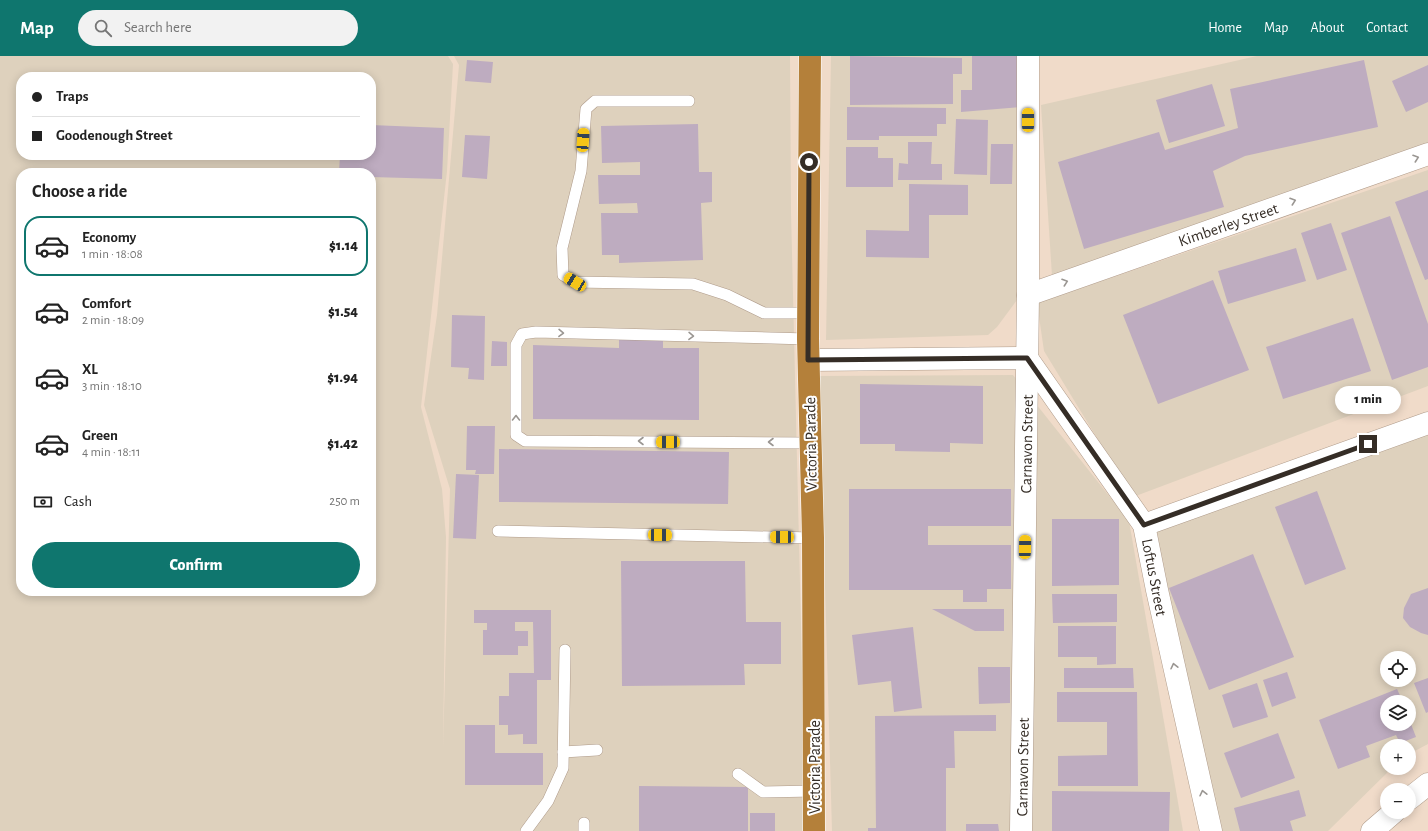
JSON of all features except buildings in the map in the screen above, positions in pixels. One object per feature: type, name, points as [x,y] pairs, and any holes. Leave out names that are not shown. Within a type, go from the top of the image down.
[{"type":"highway","name":"Victoria Parade","points":[[810,56],[808,349],[813,538],[814,831]]},
{"type":"street","name":"Carnavon Street","points":[[1021,831],[1028,295],[1028,56]]},
{"type":"street","name":"Kimberley Street","points":[[1028,295],[1428,154]]},
{"type":"street","points":[[808,349],[1027,358]]},
{"type":"street","name":"Loftus Street","points":[[1027,358],[1144,525],[1157,590],[1211,831]]},
{"type":"street","points":[[1144,525],[1428,423]]},
{"type":"street","points":[[1416,793],[1428,784]]},
{"type":"street","points":[[1372,831],[1386,819]]},
{"type":"lane","points":[[690,100],[595,101],[586,109],[581,171],[562,248],[564,275],[575,282],[693,284],[727,295],[764,313],[808,313]]},
{"type":"lane","points":[[808,349],[536,332],[522,334],[516,345],[516,435],[525,441],[810,442]]},
{"type":"lane","points":[[498,531],[813,538]]},
{"type":"lane","points":[[526,831],[548,801],[563,768],[565,650]]},
{"type":"lane","points":[[564,752],[597,750]]},
{"type":"lane","points":[[738,774],[763,792],[814,791]]},
{"type":"shaded area","points":[[0,56],[448,56],[453,64],[447,171],[421,407],[442,489],[446,537],[443,749],[450,489],[424,405],[437,315],[459,65],[454,56],[790,56],[791,212],[806,831],[0,831]]},
{"type":"shaded area","points":[[831,56],[1019,56],[1020,220],[1017,300],[997,327],[988,335],[826,340]]},
{"type":"shaded area","points":[[1257,56],[1428,56],[1428,147],[1052,276],[1041,105]]},
{"type":"shaded area","points":[[1428,170],[1428,386],[1133,497],[1044,351],[1037,303]]},
{"type":"shaded area","points":[[1013,375],[1129,521],[1183,831],[832,831],[819,376]]},
{"type":"shaded area","points":[[1428,423],[1428,744],[1416,750],[1416,739],[1380,739],[1380,775],[1385,775],[1328,831],[1216,831],[1154,528]]},
{"type":"route","points":[[809,162],[808,360],[1027,358],[1144,525],[1368,444]]}]
